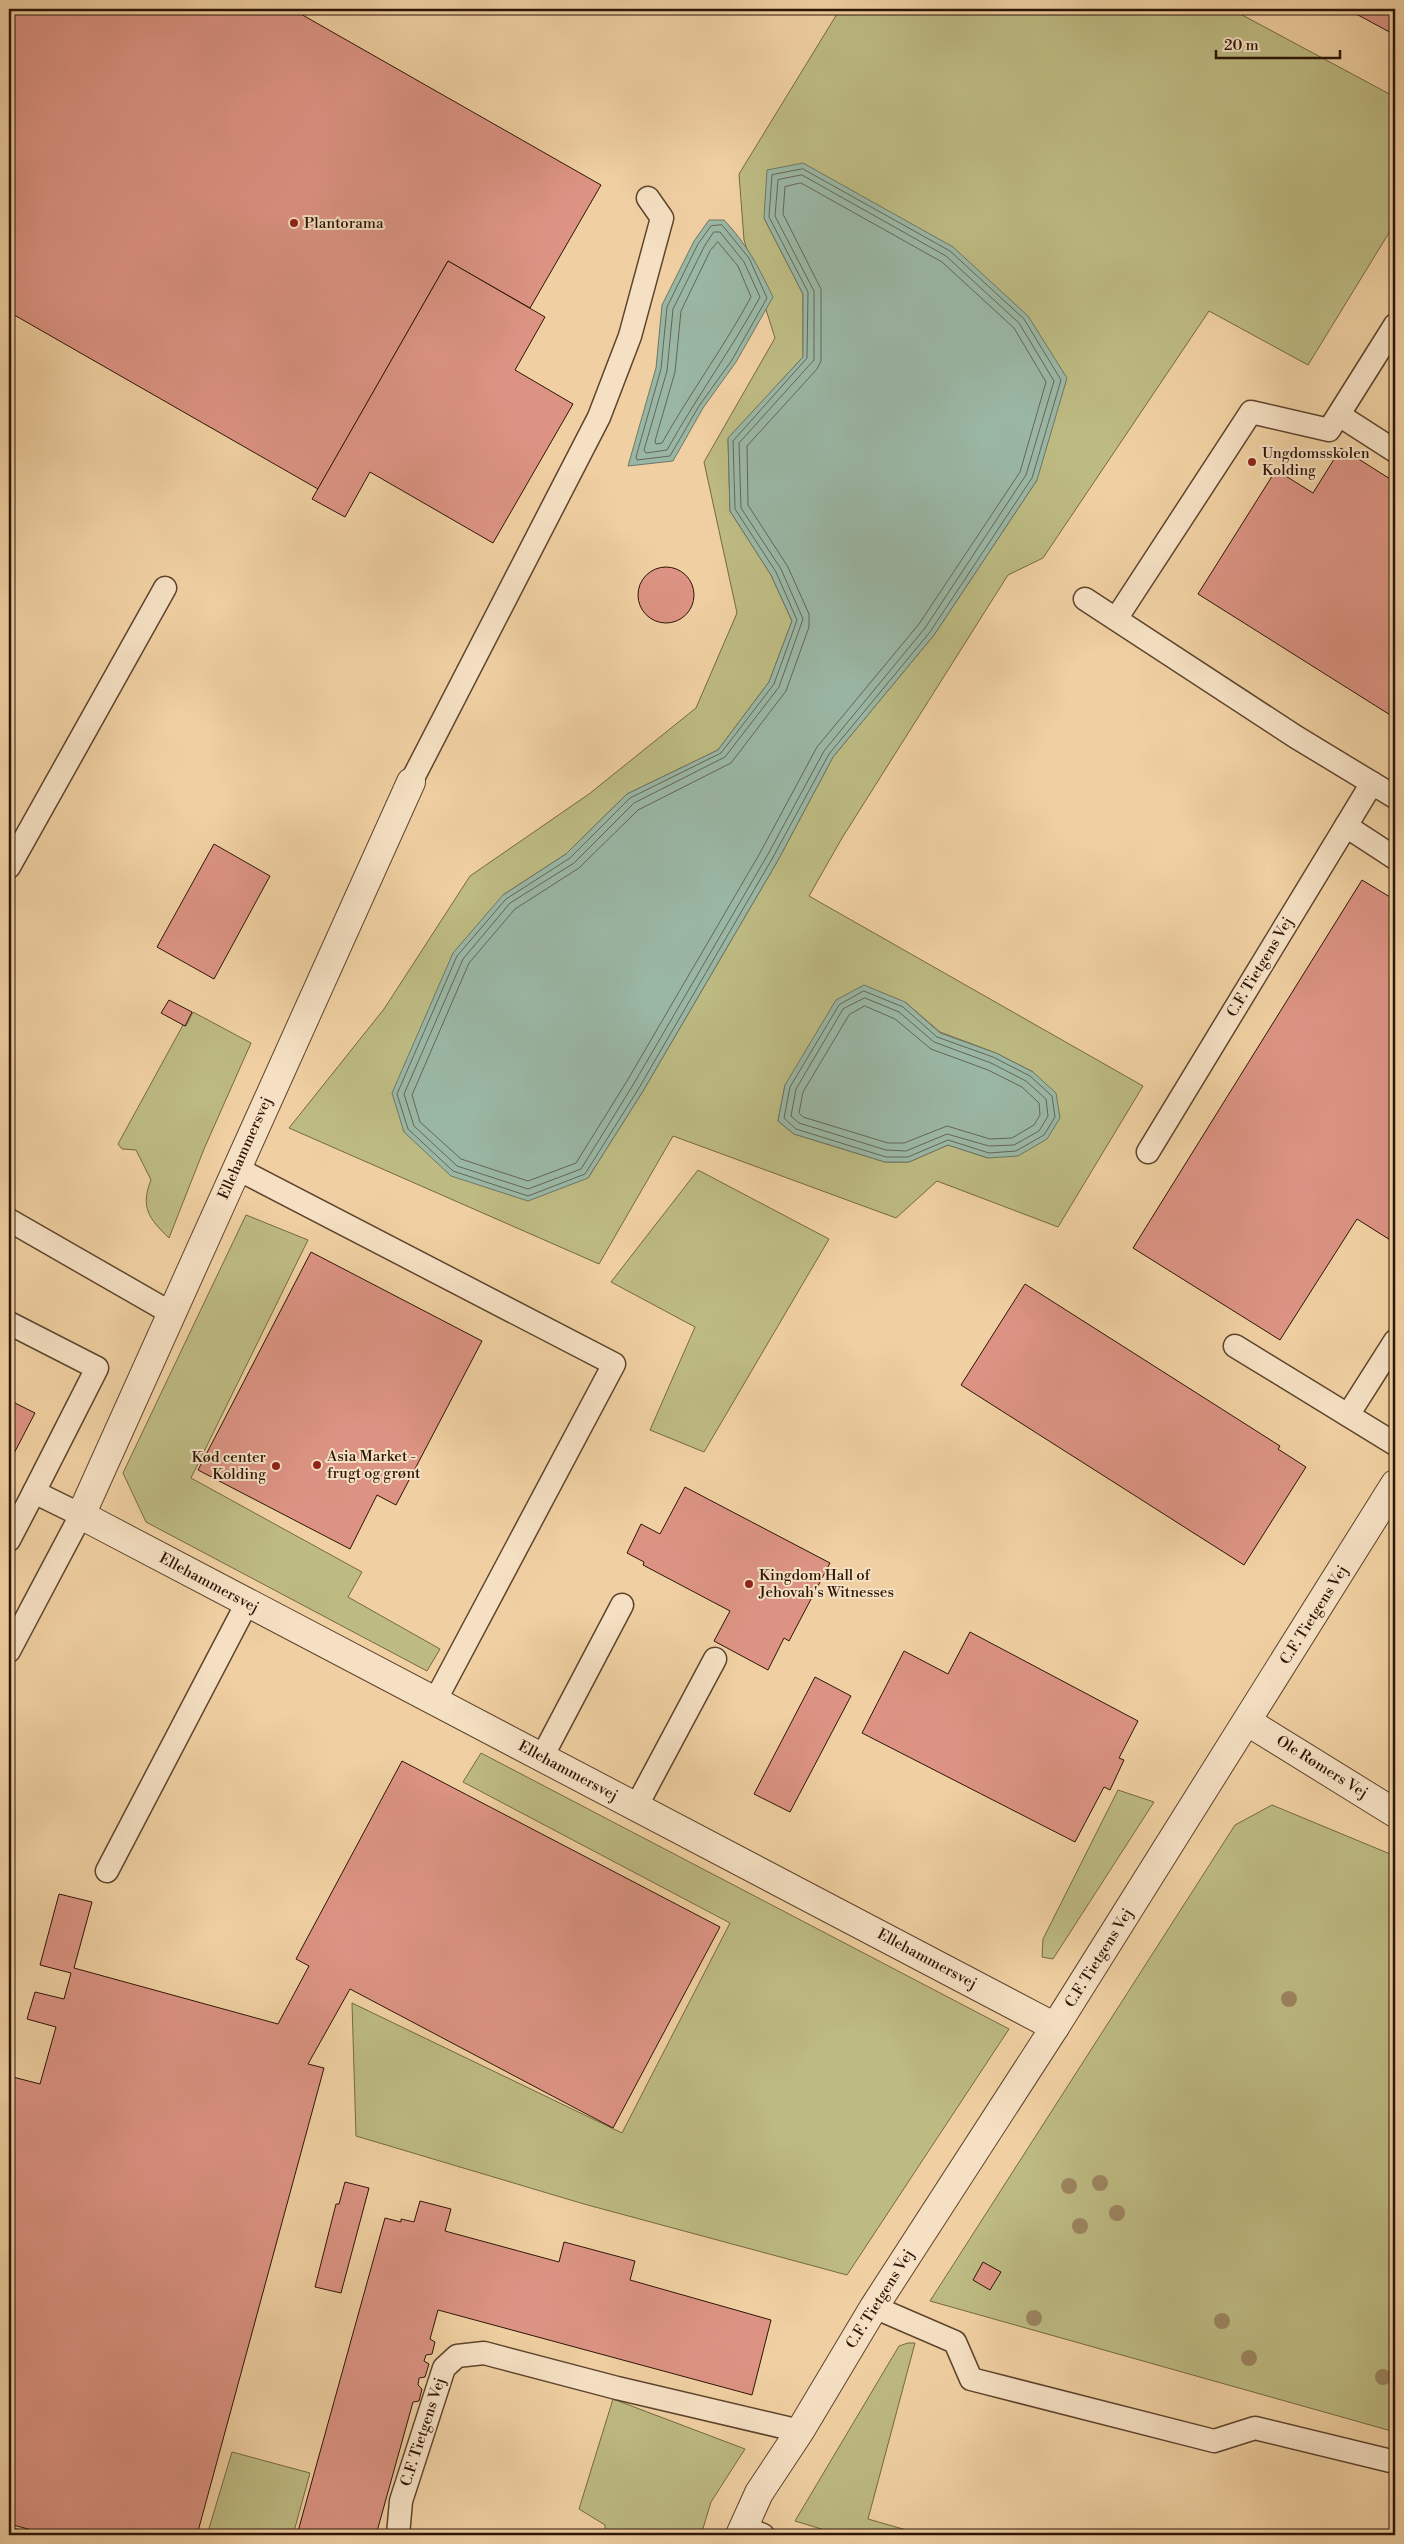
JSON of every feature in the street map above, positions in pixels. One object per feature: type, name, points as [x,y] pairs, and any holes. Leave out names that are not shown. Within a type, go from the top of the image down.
[{"type":"street","name":"Ellehammersvej","points":[[411,782],[81,1515],[1055,2027]]},
{"type":"street","name":"C.F. Tietgens Vej","points":[[749,2533],[760,2493],[800,2431],[874,2307],[1055,2027],[1248,1722],[1395,1484]]},
{"type":"street","name":"Ole Rømers Vej","points":[[1248,1722],[1395,1813]]},
{"type":"lane","points":[[411,782],[598,418],[630,336],[662,218],[648,198]]},
{"type":"lane","points":[[1116,619],[1251,412],[1329,430],[1395,325]]},
{"type":"lane","points":[[1339,415],[1395,451]]},
{"type":"lane","points":[[9,867],[164,588]]},
{"type":"lane","points":[[1085,599],[1395,797]]},
{"type":"lane","name":"C.F. Tietgens Vej","points":[[1148,1152],[1372,783]]},
{"type":"lane","points":[[1346,826],[1395,858]]},
{"type":"lane","points":[[236,1168],[614,1364],[435,1701]]},
{"type":"lane","points":[[9,1220],[171,1313]]},
{"type":"lane","points":[[9,1323],[97,1368],[9,1540]]},
{"type":"lane","points":[[1348,1415],[1395,1341]]},
{"type":"lane","points":[[1235,1346],[1395,1444]]},
{"type":"lane","points":[[34,1492],[81,1515]]},
{"type":"lane","name":"Ellehammersvej","points":[[9,1651],[81,1515]]},
{"type":"lane","points":[[108,1871],[246,1602]]},
{"type":"lane","points":[[542,1757],[622,1605]]},
{"type":"lane","points":[[636,1807],[715,1659]]},
{"type":"lane","points":[[874,2307],[955,2342],[972,2379],[1214,2441],[1255,2428],[1395,2462]]},
{"type":"lane","name":"C.F. Tietgens Vej","points":[[398,2535],[401,2500],[444,2368],[457,2356],[484,2353],[611,2387],[800,2431]]},
{"type":"shaded area","points":[[840,9],[1231,9],[1395,97],[1395,223],[1308,365],[1209,311],[1043,558],[1008,575],[842,838],[809,896],[1143,1086],[1058,1227],[937,1181],[896,1218],[673,1136],[599,1264],[289,1128],[384,1009],[470,876],[589,794],[696,708],[737,613],[704,462],[775,338],[744,240],[739,174]],"holes":[[[764,218],[1037,480],[934,635],[833,757],[777,862],[643,1091],[588,1178],[503,895],[566,854],[627,794],[718,750],[769,682],[792,621],[771,575],[730,511],[728,439],[803,357],[803,294]],[[905,1002],[940,1032],[996,1053],[1033,1072],[988,1158],[948,1145],[909,1162],[885,1162],[794,1134],[778,1121],[785,1085]]]},
{"type":"shaded area","points":[[193,1012],[251,1043],[204,1149],[169,1238],[156,1225],[148,1212],[146,1198],[151,1180],[136,1150],[122,1149],[118,1144],[183,1025],[186,1026]]},
{"type":"shaded area","points":[[698,1170],[829,1239],[704,1452],[650,1430],[695,1327],[611,1282]]},
{"type":"shaded area","points":[[246,1215],[308,1240],[191,1478],[362,1572],[348,1597],[440,1649],[427,1671],[146,1522],[123,1473]]},
{"type":"shaded area","points":[[481,1753],[1009,2029],[847,2275],[584,2204],[356,2136],[352,2003],[622,2133],[730,1923],[463,1782]]},
{"type":"shaded area","points":[[1118,1790],[1154,1802],[1053,1959],[1042,1957],[1043,1939]]},
{"type":"shaded area","points":[[1272,1805],[1395,1856],[1395,2432],[930,2301],[1235,1825]]},
{"type":"shaded area","points":[[915,2343],[868,2519],[917,2533],[914,2535],[841,2535],[795,2521],[899,2346]]},
{"type":"shaded area","points":[[613,2399],[745,2449],[711,2502],[701,2535],[605,2535],[605,2525],[579,2509]]},
{"type":"shaded area","points":[[232,2452],[310,2473],[293,2535],[207,2535]]},
{"type":"shaded area","points":[[9,2527],[41,2535],[9,2535]]},
{"type":"water","points":[[803,163],[953,247],[1028,316],[1067,378],[1037,480],[934,635],[833,757],[777,862],[643,1091],[588,1178],[528,1201],[451,1176],[404,1132],[392,1093],[453,953],[503,895],[566,854],[627,794],[718,750],[769,682],[792,621],[771,575],[730,511],[728,438],[803,357],[803,294],[764,218],[767,170]]},
{"type":"water","points":[[709,220],[724,220],[732,229],[752,257],[773,297],[736,362],[703,408],[673,461],[628,466],[656,368],[662,305],[694,241]]},
{"type":"water","points":[[864,985],[905,1002],[940,1033],[996,1053],[1033,1072],[1056,1093],[1060,1118],[1047,1139],[1018,1156],[988,1158],[948,1145],[909,1162],[885,1162],[794,1134],[778,1121],[785,1085],[836,1000]]},
{"type":"building","name":"Plantorama","points":[[9,9],[292,9],[601,185],[530,308],[448,261],[318,489],[9,312]]},
{"type":"building","points":[[1347,9],[1395,9],[1395,35]]},
{"type":"building","points":[[448,261],[545,317],[515,370],[573,404],[493,543],[370,472],[345,517],[312,499]]},
{"type":"building","points":[[1341,448],[1395,482],[1395,718],[1198,594],[1276,470],[1313,493]]},
{"type":"building","points":[[666,567],[677,569],[686,575],[692,584],[694,595],[692,606],[686,615],[677,621],[666,623],[655,621],[646,615],[640,606],[638,595],[640,584],[646,575],[655,569]]},
{"type":"building","points":[[214,844],[270,876],[214,979],[157,947]]},
{"type":"building","points":[[1362,880],[1395,900],[1395,1243],[1357,1219],[1280,1340],[1133,1248]]},
{"type":"building","points":[[169,1000],[192,1012],[185,1026],[161,1013]]},
{"type":"building","points":[[311,1252],[482,1341],[396,1505],[377,1495],[350,1549],[198,1470]]},
{"type":"building","points":[[1025,1284],[1280,1446],[1278,1449],[1306,1467],[1244,1565],[961,1385]]},
{"type":"building","points":[[9,1400],[35,1413],[9,1463]]},
{"type":"building","name":"Kingdom Hall of Jehovah's Witnesses","points":[[685,1487],[830,1563],[789,1641],[784,1638],[768,1670],[714,1641],[730,1611],[643,1565],[644,1562],[627,1553],[641,1524],[660,1534]]},
{"type":"building","points":[[970,1632],[1138,1721],[1119,1758],[1124,1760],[1110,1790],[1104,1787],[1075,1842],[862,1733],[904,1651],[948,1674]]},
{"type":"building","points":[[815,1677],[851,1696],[790,1812],[754,1794]]},
{"type":"building","points":[[402,1761],[720,1927],[613,2128],[350,1989],[308,2064],[324,2068],[197,2535],[51,2535],[9,2524],[9,2076],[40,2084],[56,2027],[27,2019],[35,1992],[64,1999],[71,1973],[40,1965],[59,1894],[92,1902],[74,1968],[278,2024],[309,1966],[296,1959]]},
{"type":"building","points":[[345,2182],[369,2188],[341,2293],[315,2287],[336,2204],[339,2204]]},
{"type":"building","points":[[420,2201],[451,2209],[445,2231],[559,2262],[564,2242],[635,2261],[630,2280],[771,2320],[752,2395],[438,2310],[430,2339],[435,2342],[432,2354],[426,2355],[424,2361],[429,2364],[425,2377],[419,2378],[418,2385],[422,2389],[419,2401],[413,2402],[376,2535],[297,2535],[385,2218],[401,2222],[401,2219],[414,2222]]},
{"type":"building","points":[[983,2262],[1001,2272],[990,2290],[973,2280]]},
{"type":"place","name":"Plantorama","points":[[294,223]]},
{"type":"place","name":"Ungdomsskolen Kolding","points":[[1252,462]]},
{"type":"place","name":"Asia Market - frugt og grønt","points":[[317,1465]]},
{"type":"place","name":"Kød center Kolding","points":[[276,1466]]},
{"type":"place","name":"Kingdom Hall of Jehovah's Witnesses","points":[[749,1584]]}]
